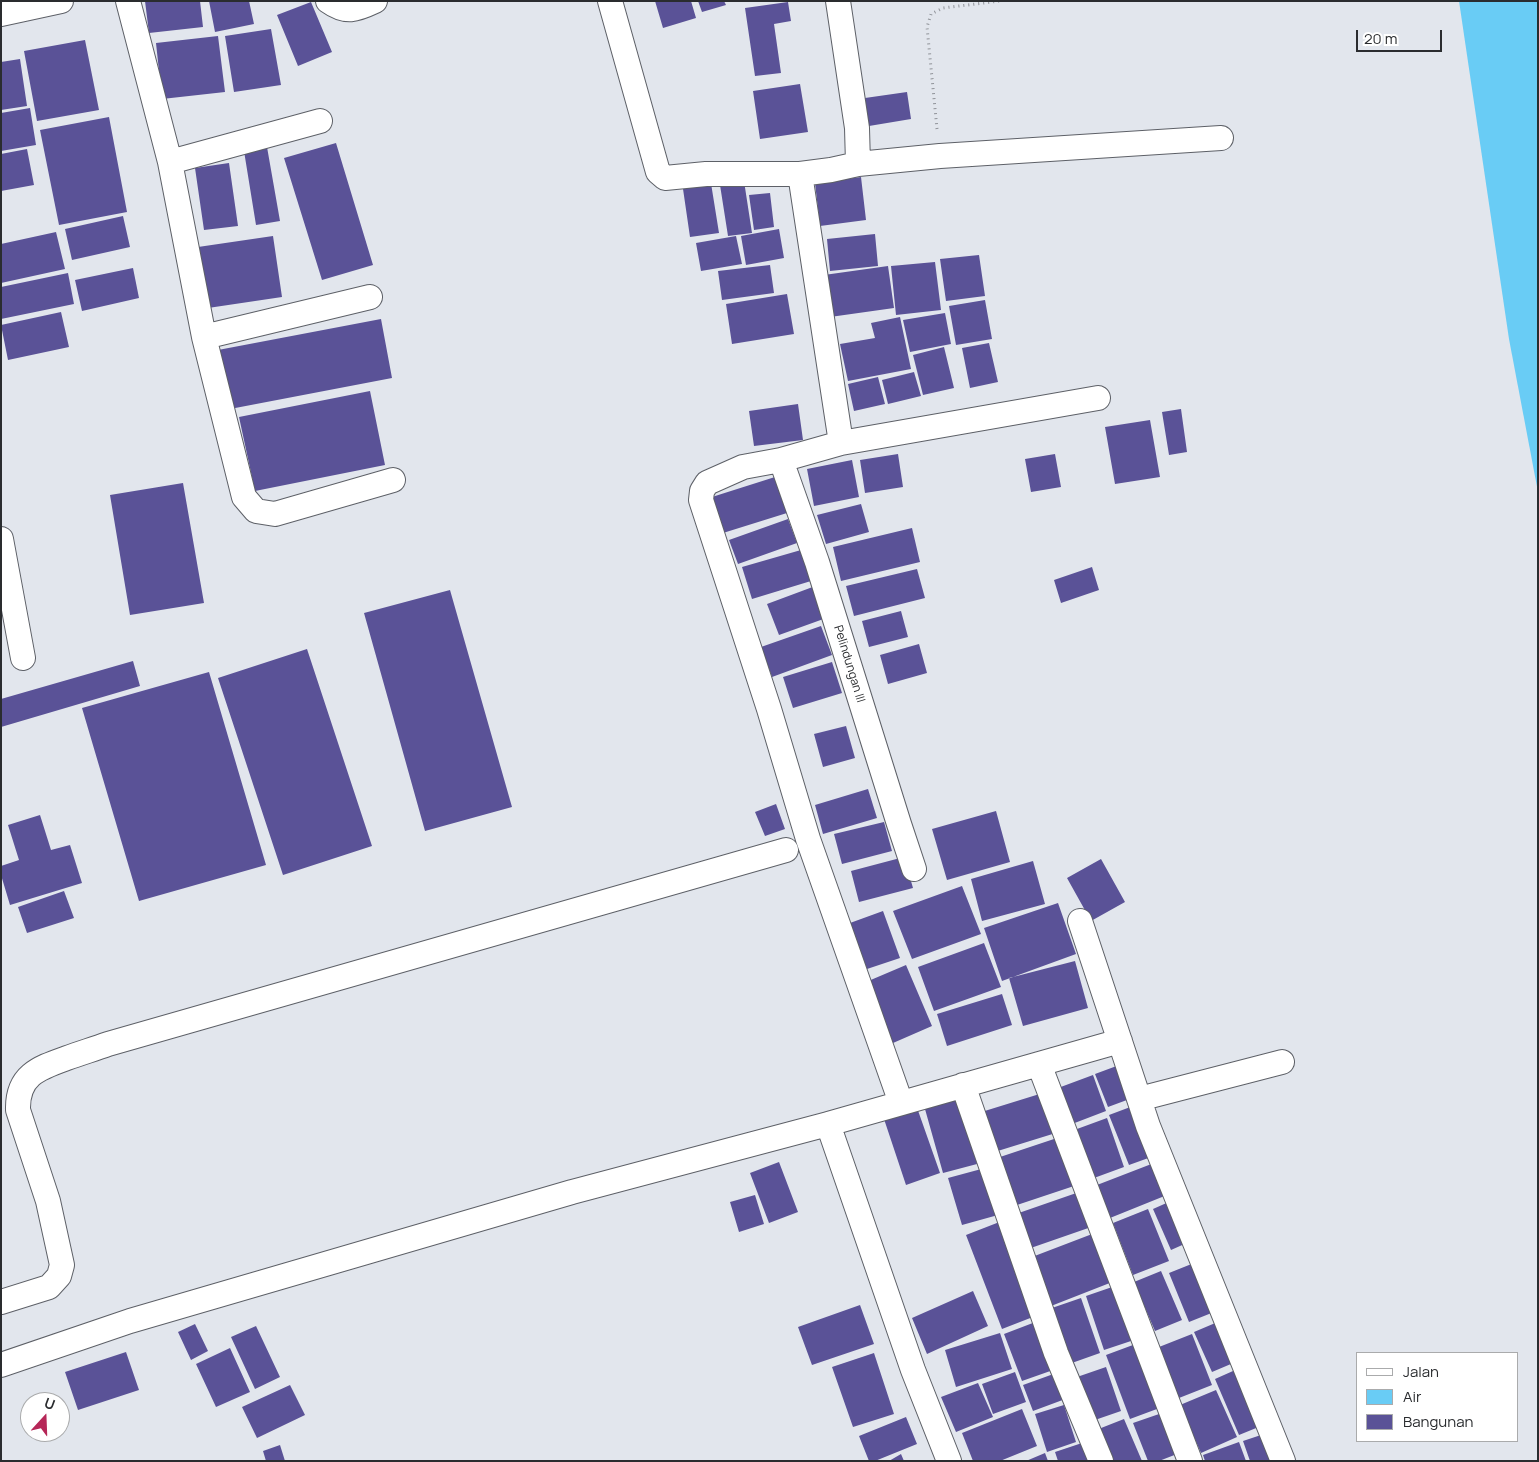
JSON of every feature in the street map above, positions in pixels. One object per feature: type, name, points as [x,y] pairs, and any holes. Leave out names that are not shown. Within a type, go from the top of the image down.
[{"type":"street","points":[[1,14],[61,1]]},
{"type":"street","points":[[128,1],[170,162],[204,337],[244,498],[256,511],[275,514],[393,480]]},
{"type":"street","points":[[328,1],[337,8],[345,10],[352,10],[375,1]]},
{"type":"street","points":[[610,1],[658,172],[665,178],[706,174],[800,174],[858,164],[940,156],[1221,138]]},
{"type":"street","points":[[838,1],[857,128],[858,164]]},
{"type":"street","points":[[170,162],[320,122]]},
{"type":"street","points":[[800,174],[841,443]]},
{"type":"street","points":[[204,337],[370,297]]},
{"type":"street","points":[[901,1103],[808,839],[769,709],[701,500],[702,491],[707,483],[743,467],[781,460],[841,443],[1098,398]]},
{"type":"street","name":"Pelindungan III","points":[[781,460],[816,562],[914,869]]},
{"type":"street","points":[[1,539],[23,658]]},
{"type":"street","points":[[1,1302],[49,1287],[59,1276],[62,1265],[48,1201],[18,1110],[18,1101],[23,1085],[35,1072],[108,1044],[786,850]]},
{"type":"street","points":[[1080,921],[1148,1126],[1283,1461]]},
{"type":"street","points":[[1,1365],[130,1321],[572,1192],[828,1124],[1120,1041]]},
{"type":"street","points":[[1140,1099],[1282,1062]]},
{"type":"street","points":[[1039,1064],[1190,1461]]},
{"type":"street","points":[[963,1085],[1056,1353],[1101,1461]]},
{"type":"street","points":[[828,1124],[913,1370],[949,1461]]},
{"type":"path","points":[[940,156],[927,27],[931,14],[943,8],[1000,1]]},
{"type":"water","points":[[1459,1],[1538,1],[1538,492],[1509,339]]},
{"type":"building","points":[[145,1],[200,1],[203,27],[149,33]]},
{"type":"building","points":[[209,1],[249,1],[254,24],[215,32]]},
{"type":"building","points":[[655,1],[691,1],[696,18],[663,28]]},
{"type":"building","points":[[698,1],[724,1],[726,5],[702,12]]},
{"type":"building","points":[[311,2],[332,52],[298,66],[277,15]]},
{"type":"building","points":[[788,2],[791,21],[774,24],[781,73],[755,76],[745,8]]},
{"type":"building","points":[[271,29],[281,85],[234,92],[225,36]]},
{"type":"building","points":[[218,36],[225,92],[162,99],[156,43]]},
{"type":"building","points":[[85,40],[99,110],[37,121],[24,51]]},
{"type":"building","points":[[20,59],[27,106],[1,110],[1,62]]},
{"type":"building","points":[[800,84],[808,132],[760,139],[753,91]]},
{"type":"building","points":[[907,92],[911,119],[869,126],[865,98]]},
{"type":"building","points":[[30,108],[36,145],[1,151],[1,113]]},
{"type":"building","points":[[109,117],[127,212],[59,225],[40,130]]},
{"type":"building","points":[[336,143],[373,265],[322,280],[284,158]]},
{"type":"building","points":[[267,147],[280,221],[256,225],[244,151]]},
{"type":"building","points":[[27,149],[34,185],[1,191],[1,154]]},
{"type":"building","points":[[229,163],[238,226],[204,230],[195,168]]},
{"type":"building","points":[[710,177],[719,233],[690,237],[682,182]]},
{"type":"building","points":[[861,177],[866,220],[820,226],[815,183]]},
{"type":"building","points":[[744,181],[752,233],[728,236],[720,185]]},
{"type":"building","points":[[770,193],[774,227],[754,230],[749,195]]},
{"type":"building","points":[[123,216],[130,247],[72,260],[65,229]]},
{"type":"building","points":[[779,229],[784,258],[746,265],[741,236]]},
{"type":"building","points":[[56,232],[65,269],[1,283],[1,244]]},
{"type":"building","points":[[875,234],[878,266],[830,271],[827,239]]},
{"type":"building","points":[[273,236],[282,297],[208,308],[198,247]]},
{"type":"building","points":[[736,236],[742,264],[701,271],[696,243]]},
{"type":"building","points":[[979,255],[985,296],[946,301],[940,259]]},
{"type":"building","points":[[935,262],[941,310],[896,315],[891,266]]},
{"type":"building","points":[[770,265],[774,293],[722,300],[718,271]]},
{"type":"building","points":[[888,266],[894,308],[830,317],[824,275]]},
{"type":"building","points":[[133,268],[139,298],[82,311],[75,280]]},
{"type":"building","points":[[68,273],[74,304],[1,319],[1,287]]},
{"type":"building","points":[[787,294],[794,334],[732,344],[726,304]]},
{"type":"building","points":[[985,300],[992,339],[956,345],[949,306]]},
{"type":"building","points":[[61,312],[69,347],[8,360],[1,325]]},
{"type":"building","points":[[945,313],[951,344],[910,352],[903,320]]},
{"type":"building","points":[[900,317],[911,369],[848,381],[840,344],[875,338],[871,323]]},
{"type":"building","points":[[381,319],[392,378],[230,409],[218,350]]},
{"type":"building","points":[[989,343],[998,382],[970,388],[962,348]]},
{"type":"building","points":[[944,347],[954,388],[923,395],[913,355]]},
{"type":"building","points":[[914,372],[921,396],[888,404],[882,380]]},
{"type":"building","points":[[878,377],[885,404],[854,411],[848,384]]},
{"type":"building","points":[[370,391],[385,465],[255,491],[239,417]]},
{"type":"building","points":[[798,404],[803,440],[754,446],[749,411]]},
{"type":"building","points":[[1181,409],[1187,452],[1169,455],[1162,412]]},
{"type":"building","points":[[1150,420],[1160,477],[1115,484],[1105,427]]},
{"type":"building","points":[[898,454],[903,487],[865,493],[860,460]]},
{"type":"building","points":[[1055,454],[1061,487],[1031,492],[1025,459]]},
{"type":"building","points":[[852,460],[859,497],[814,506],[807,469]]},
{"type":"building","points":[[775,477],[787,513],[723,533],[712,497]]},
{"type":"building","points":[[183,483],[204,603],[130,615],[110,495]]},
{"type":"building","points":[[861,504],[869,532],[826,544],[817,515]]},
{"type":"building","points":[[788,519],[797,543],[738,564],[729,540]]},
{"type":"building","points":[[912,528],[920,562],[841,581],[833,547]]},
{"type":"building","points":[[801,550],[811,581],[752,599],[742,567]]},
{"type":"building","points":[[1092,567],[1099,590],[1061,603],[1054,580]]},
{"type":"building","points":[[917,569],[925,598],[854,616],[846,586]]},
{"type":"building","points":[[818,585],[829,617],[779,635],[767,604]]},
{"type":"building","points":[[450,590],[512,807],[425,831],[364,613]]},
{"type":"building","points":[[901,611],[908,637],[869,647],[862,621]]},
{"type":"building","points":[[821,626],[832,655],[772,677],[761,647]]},
{"type":"building","points":[[919,644],[927,673],[888,684],[880,655]]},
{"type":"building","points":[[307,649],[372,846],[283,875],[218,678]]},
{"type":"building","points":[[133,661],[140,686],[1,727],[1,699]]},
{"type":"building","points":[[832,662],[842,693],[793,708],[783,677]]},
{"type":"building","points":[[209,672],[266,865],[139,901],[82,708]]},
{"type":"building","points":[[846,726],[855,758],[823,767],[814,734]]},
{"type":"building","points":[[868,789],[877,818],[823,834],[815,805]]},
{"type":"building","points":[[776,804],[785,829],[765,836],[755,812]]},
{"type":"building","points":[[996,811],[1010,862],[947,880],[932,829]]},
{"type":"building","points":[[40,815],[51,850],[70,845],[82,883],[10,905],[1,875],[1,866],[19,860],[8,825]]},
{"type":"building","points":[[884,822],[892,851],[842,864],[834,834]]},
{"type":"building","points":[[904,857],[913,888],[859,902],[851,871]]},
{"type":"building","points":[[1101,859],[1125,902],[1091,921],[1067,878]]},
{"type":"building","points":[[1033,861],[1045,904],[982,921],[971,879]]},
{"type":"building","points":[[962,886],[981,934],[912,959],[893,911]]},
{"type":"building","points":[[64,891],[74,918],[27,933],[18,907]]},
{"type":"building","points":[[1058,903],[1076,954],[1002,981],[984,928]]},
{"type":"building","points":[[883,911],[900,958],[867,969],[850,923]]},
{"type":"building","points":[[984,943],[1001,987],[934,1011],[918,967]]},
{"type":"building","points":[[1075,961],[1088,1008],[1023,1026],[1009,978]]},
{"type":"building","points":[[906,965],[932,1026],[893,1043],[866,982]]},
{"type":"building","points":[[1002,994],[1012,1025],[947,1046],[937,1014]]},
{"type":"building","points":[[1122,1064],[1135,1097],[1108,1107],[1095,1074]]},
{"type":"building","points":[[1093,1075],[1106,1111],[1072,1124],[1058,1088]]},
{"type":"building","points":[[1046,1092],[1059,1132],[988,1154],[975,1114]]},
{"type":"building","points":[[957,1093],[977,1164],[943,1173],[923,1102]]},
{"type":"building","points":[[915,1102],[940,1173],[906,1185],[882,1113]]},
{"type":"building","points":[[1133,1106],[1154,1156],[1129,1165],[1109,1115]]},
{"type":"building","points":[[1107,1118],[1124,1167],[1094,1178],[1077,1129]]},
{"type":"building","points":[[1063,1136],[1080,1184],[1014,1206],[997,1158]]},
{"type":"building","points":[[779,1162],[798,1212],[769,1223],[750,1173]]},
{"type":"building","points":[[1154,1163],[1167,1195],[1110,1218],[1097,1185]]},
{"type":"building","points":[[985,1168],[998,1215],[962,1225],[948,1178]]},
{"type":"building","points":[[1085,1190],[1097,1225],[1025,1250],[1013,1215]]},
{"type":"building","points":[[755,1195],[764,1224],[739,1232],[730,1202]]},
{"type":"building","points":[[1171,1201],[1189,1242],[1171,1250],[1153,1209]]},
{"type":"building","points":[[1148,1209],[1169,1261],[1133,1275],[1113,1223]]},
{"type":"building","points":[[1002,1221],[1038,1315],[1002,1329],[966,1235]]},
{"type":"building","points":[[1100,1231],[1120,1279],[1051,1306],[1032,1257]]},
{"type":"building","points":[[1194,1263],[1214,1312],[1189,1322],[1169,1273]]},
{"type":"building","points":[[1161,1271],[1182,1320],[1155,1331],[1134,1282]]},
{"type":"building","points":[[1118,1285],[1137,1339],[1104,1350],[1086,1296]]},
{"type":"building","points":[[973,1291],[988,1326],[927,1354],[912,1318]]},
{"type":"building","points":[[1081,1298],[1100,1353],[1069,1364],[1049,1309]]},
{"type":"building","points":[[860,1305],[874,1344],[812,1365],[798,1327]]},
{"type":"building","points":[[1038,1321],[1056,1369],[1022,1381],[1004,1334]]},
{"type":"building","points":[[1220,1321],[1238,1361],[1212,1372],[1194,1332]]},
{"type":"building","points":[[195,1324],[208,1351],[191,1360],[178,1332]]},
{"type":"building","points":[[256,1326],[280,1377],[255,1389],[231,1337]]},
{"type":"building","points":[[1000,1333],[1012,1369],[956,1387],[945,1350]]},
{"type":"building","points":[[1192,1334],[1212,1385],[1179,1398],[1159,1347]]},
{"type":"building","points":[[1141,1342],[1165,1406],[1130,1419],[1106,1355]]},
{"type":"building","points":[[230,1348],[250,1392],[216,1407],[196,1364]]},
{"type":"building","points":[[126,1352],[139,1390],[78,1410],[65,1372]]},
{"type":"building","points":[[874,1353],[894,1414],[853,1427],[832,1367]]},
{"type":"building","points":[[1106,1367],[1121,1411],[1092,1421],[1077,1377]]},
{"type":"building","points":[[1242,1367],[1266,1424],[1239,1435],[1215,1379]]},
{"type":"building","points":[[1015,1372],[1026,1402],[993,1414],[982,1384]]},
{"type":"building","points":[[1059,1372],[1068,1398],[1033,1411],[1023,1385]]},
{"type":"building","points":[[978,1383],[993,1417],[956,1432],[941,1397]]},
{"type":"building","points":[[290,1385],[305,1415],[257,1438],[242,1407]]},
{"type":"building","points":[[1216,1390],[1237,1437],[1201,1453],[1180,1405]]},
{"type":"building","points":[[1064,1405],[1076,1442],[1047,1452],[1035,1414]]},
{"type":"building","points":[[1022,1409],[1037,1446],[1000,1461],[973,1461],[962,1433]]},
{"type":"building","points":[[1162,1413],[1177,1454],[1159,1461],[1148,1461],[1133,1423]]},
{"type":"building","points":[[906,1417],[917,1444],[875,1461],[869,1461],[859,1436]]},
{"type":"building","points":[[1124,1419],[1142,1461],[1108,1461],[1096,1430]]},
{"type":"building","points":[[1267,1433],[1277,1461],[1250,1461],[1243,1441]]},
{"type":"building","points":[[1085,1442],[1092,1461],[1058,1461],[1055,1452]]},
{"type":"building","points":[[1239,1442],[1246,1461],[1205,1461],[1203,1455]]},
{"type":"building","points":[[280,1445],[285,1461],[266,1461],[263,1451]]},
{"type":"building","points":[[1045,1453],[1048,1461],[1026,1461]]},
{"type":"building","points":[[901,1454],[904,1461],[889,1461]]}]
